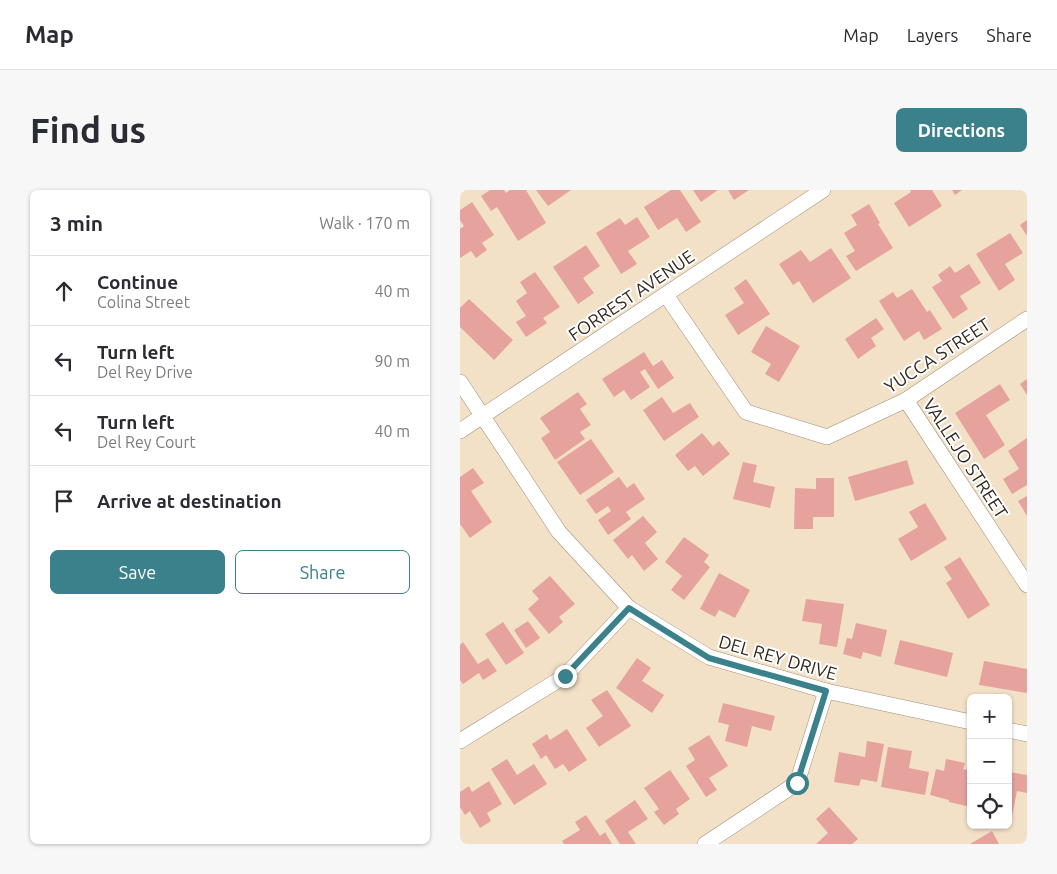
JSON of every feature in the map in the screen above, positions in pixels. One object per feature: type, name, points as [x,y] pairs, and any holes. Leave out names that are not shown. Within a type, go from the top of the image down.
[{"type":"street","name":"FORREST AVENUE","points":[[460,431],[823,190]]},
{"type":"street","name":"YUCCA STREET","points":[[666,295],[746,412],[827,438],[906,400],[1027,319]]},
{"type":"street","name":"DEL REY DRIVE","points":[[460,382],[559,532],[629,608],[709,658],[826,691],[967,721]]},
{"type":"street","name":"VALLEJO STREET","points":[[906,400],[1027,585]]},
{"type":"street","points":[[460,741],[565,676],[629,608]]},
{"type":"street","points":[[705,844],[797,783],[826,691]]},
{"type":"street","points":[[1012,731],[1027,734]]},
{"type":"building","points":[[490,190],[504,190],[506,193],[510,190],[526,190],[546,223],[518,241],[497,207],[491,211],[481,196]]},
{"type":"building","points":[[536,190],[571,190],[548,206]]},
{"type":"building","points":[[671,190],[680,190],[701,222],[686,232],[677,218],[658,230],[644,207]]},
{"type":"building","points":[[693,190],[718,190],[701,202]]},
{"type":"building","points":[[728,190],[749,190],[734,200]]},
{"type":"building","points":[[910,190],[932,190],[942,206],[909,227],[894,203],[911,192]]},
{"type":"building","points":[[952,190],[962,190],[955,195]]},
{"type":"building","points":[[472,202],[494,235],[482,243],[487,250],[476,258],[471,251],[460,258],[460,229],[464,226],[460,220],[460,210]]},
{"type":"building","points":[[869,204],[880,223],[878,224],[893,248],[856,271],[846,256],[855,251],[844,233],[857,225],[851,215]]},
{"type":"building","points":[[637,217],[650,237],[628,251],[637,264],[621,274],[596,233],[620,218],[625,225]]},
{"type":"building","points":[[1027,220],[1027,236],[1020,225]]},
{"type":"building","points":[[1010,233],[1023,253],[1005,264],[1015,280],[999,291],[976,254]]},
{"type":"building","points":[[586,245],[600,266],[583,278],[594,293],[578,304],[553,267]]},
{"type":"building","points":[[831,248],[851,278],[813,303],[799,281],[793,285],[779,264],[801,250],[810,262]]},
{"type":"building","points":[[969,264],[981,283],[960,296],[968,309],[953,319],[932,287],[942,281],[938,275],[950,266],[955,273]]},
{"type":"building","points":[[535,272],[560,307],[543,318],[547,323],[526,337],[516,322],[526,316],[516,301],[527,293],[520,282]]},
{"type":"building","points":[[746,279],[770,314],[738,335],[725,315],[744,303],[734,288]]},
{"type":"building","points":[[912,289],[927,312],[930,310],[942,329],[924,340],[919,331],[904,341],[879,301],[893,292],[897,298]]},
{"type":"building","points":[[469,299],[513,340],[494,360],[460,327],[460,308]]},
{"type":"building","points":[[876,318],[884,329],[871,338],[876,346],[858,359],[845,339]]},
{"type":"building","points":[[766,326],[800,346],[779,382],[765,374],[771,364],[751,352]]},
{"type":"building","points":[[644,352],[653,366],[662,360],[674,378],[658,389],[645,369],[640,372],[650,387],[631,400],[624,390],[614,397],[602,379]]},
{"type":"building","points":[[1027,379],[1027,395],[1020,384]]},
{"type":"building","points":[[1000,384],[1010,400],[986,415],[1005,445],[984,459],[955,413]]},
{"type":"building","points":[[578,392],[587,404],[580,409],[591,425],[580,432],[585,439],[555,460],[541,438],[550,432],[540,418]]},
{"type":"building","points":[[662,397],[673,413],[690,403],[699,417],[664,441],[643,410]]},
{"type":"building","points":[[702,433],[713,446],[719,441],[730,454],[703,476],[695,466],[688,471],[675,455]]},
{"type":"building","points":[[1027,438],[1027,485],[1012,494],[1003,479],[1019,469],[1008,451]]},
{"type":"building","points":[[591,439],[614,472],[580,495],[557,462]]},
{"type":"building","points":[[907,460],[914,484],[855,501],[848,477]]},
{"type":"building","points":[[743,462],[757,465],[753,482],[775,487],[770,508],[733,499]]},
{"type":"building","points":[[473,468],[484,483],[471,491],[492,522],[470,538],[460,524],[460,477]]},
{"type":"building","points":[[619,477],[627,488],[634,483],[645,499],[626,512],[631,519],[608,535],[598,520],[611,511],[608,506],[596,514],[586,500]]},
{"type":"building","points":[[816,478],[834,478],[834,517],[813,517],[813,529],[794,529],[795,488],[816,489]]},
{"type":"building","points":[[1027,496],[1027,516],[1018,501]]},
{"type":"building","points":[[925,503],[947,539],[911,561],[898,539],[918,527],[909,512]]},
{"type":"building","points":[[643,516],[657,532],[645,543],[658,559],[644,571],[632,555],[628,559],[613,540]]},
{"type":"building","points":[[684,537],[709,555],[704,562],[710,567],[684,600],[671,590],[682,576],[665,562]]},
{"type":"building","points":[[960,557],[990,605],[968,619],[946,583],[952,579],[944,567]]},
{"type":"building","points":[[719,573],[750,590],[735,618],[719,610],[715,617],[700,609]]},
{"type":"building","points":[[550,576],[575,604],[559,617],[563,622],[549,634],[528,609],[539,599],[532,591]]},
{"type":"building","points":[[806,599],[844,604],[837,647],[819,644],[822,624],[802,621]]},
{"type":"building","points":[[528,621],[540,638],[526,648],[514,630]]},
{"type":"building","points":[[503,622],[524,653],[506,665],[485,634]]},
{"type":"building","points":[[856,623],[887,630],[881,657],[863,652],[861,659],[843,654],[847,638],[852,639]]},
{"type":"building","points":[[900,640],[953,653],[947,677],[894,664]]},
{"type":"building","points":[[463,642],[478,664],[488,658],[497,671],[483,680],[479,673],[463,684],[460,680],[460,645]]},
{"type":"building","points":[[637,658],[651,668],[642,681],[664,695],[652,713],[616,688]]},
{"type":"building","points":[[984,661],[1027,669],[1027,693],[979,685]]},
{"type":"building","points":[[607,690],[631,726],[599,747],[586,728],[603,716],[591,700]]},
{"type":"building","points":[[723,703],[775,716],[771,731],[752,726],[747,747],[725,741],[729,725],[718,722]]},
{"type":"building","points":[[567,729],[587,760],[569,772],[563,764],[555,769],[546,755],[541,759],[532,744],[547,734],[550,740]]},
{"type":"building","points":[[709,735],[728,766],[709,778],[717,790],[706,797],[686,766],[695,760],[688,748]]},
{"type":"building","points":[[867,741],[884,744],[877,782],[861,779],[859,786],[834,782],[839,752],[865,757]]},
{"type":"building","points":[[888,747],[912,751],[909,768],[929,772],[925,795],[881,787]]},
{"type":"building","points":[[507,759],[517,775],[534,764],[547,784],[514,805],[491,769]]},
{"type":"building","points":[[946,759],[965,763],[963,769],[967,770],[967,806],[930,795],[936,769],[944,771]]},
{"type":"building","points":[[670,770],[690,799],[676,809],[679,814],[664,825],[654,812],[659,809],[644,788]]},
{"type":"building","points":[[1012,773],[1027,775],[1027,793],[1017,791],[1012,816]]},
{"type":"building","points":[[489,781],[502,804],[487,813],[491,821],[480,828],[470,811],[465,815],[460,807],[460,792],[469,786],[472,792]]},
{"type":"building","points":[[635,800],[648,819],[628,832],[636,844],[620,844],[605,821]]},
{"type":"building","points":[[829,807],[858,839],[852,844],[816,844],[828,833],[816,819]]},
{"type":"building","points":[[586,815],[600,836],[605,832],[612,844],[564,844],[562,841],[580,830],[575,822]]},
{"type":"building","points":[[992,831],[999,844],[970,844]]},
{"type":"route","points":[[565,676],[629,608],[709,658],[826,691],[797,783]]}]
